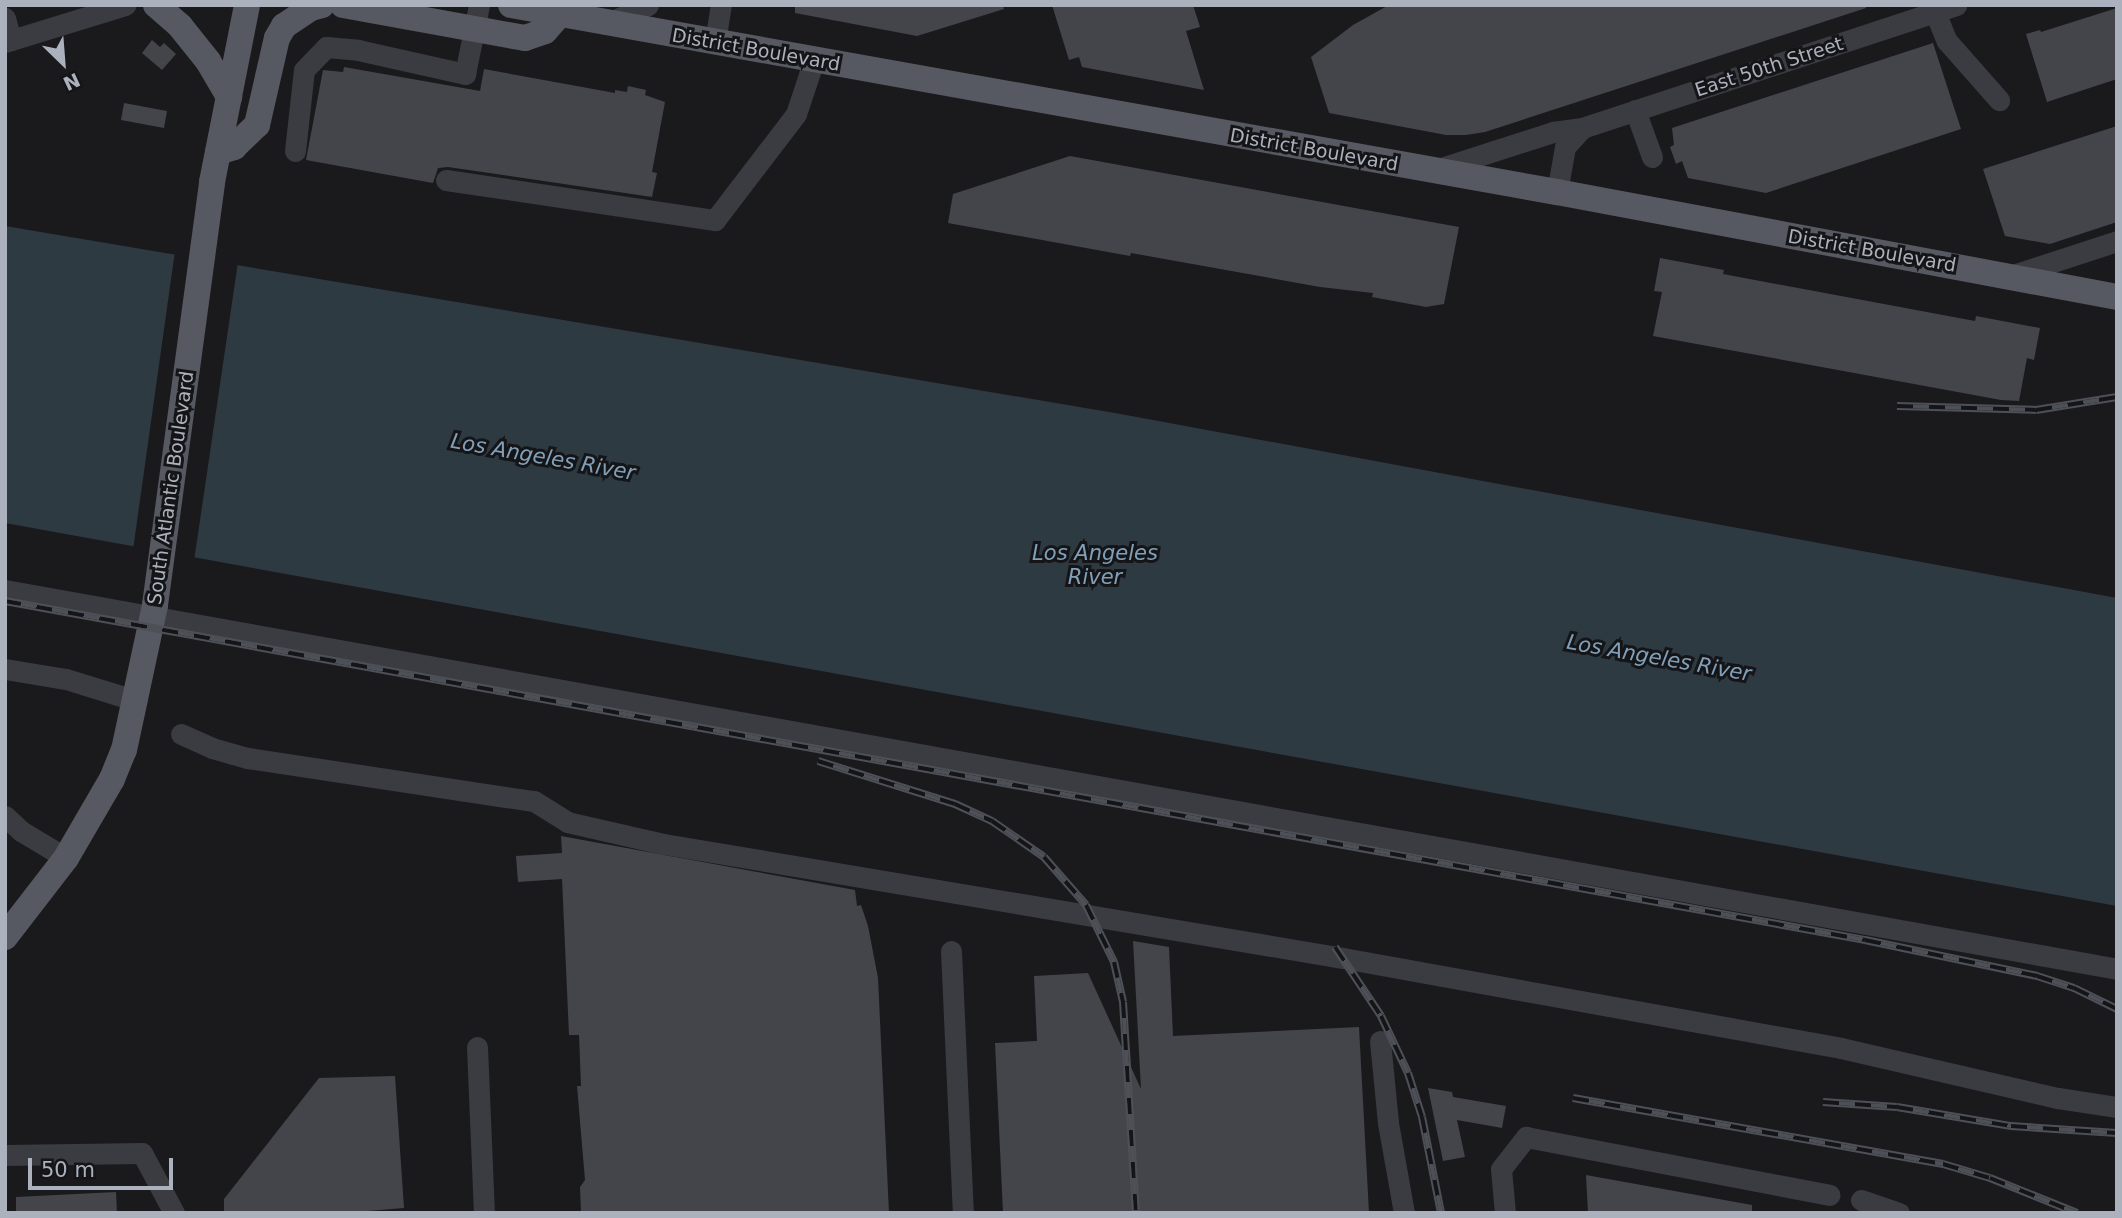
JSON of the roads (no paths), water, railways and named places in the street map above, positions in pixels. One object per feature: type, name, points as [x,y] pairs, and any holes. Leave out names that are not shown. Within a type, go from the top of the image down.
[{"type":"main road","points":[[156,5],[180,26],[208,61],[229,97]]},
{"type":"main road","name":"South Atlantic Boulevard","points":[[5,937],[66,858],[112,779],[124,750],[154,612],[212,182],[247,5]]},
{"type":"main road","points":[[218,152],[234,146],[257,125],[277,38],[284,26],[311,8],[322,5]]},
{"type":"main road","points":[[343,5],[477,16],[525,38],[536,36],[561,10]]},
{"type":"main road","name":"District Boulevard","points":[[511,5],[561,10],[606,24],[1557,192],[2117,297]]},
{"type":"street","points":[[5,18],[8,41],[125,5]]},
{"type":"street","points":[[606,24],[648,5]]},
{"type":"street","points":[[716,42],[721,5]]},
{"type":"street","name":"East 50th Street","points":[[1433,170],[1553,132],[1582,128],[1956,5]]},
{"type":"street","points":[[1935,12],[1947,41],[1999,100]]},
{"type":"street","points":[[295,151],[304,71],[326,47],[358,50],[465,74],[477,16]]},
{"type":"street","points":[[446,180],[715,220],[796,114],[814,60]]},
{"type":"street","points":[[1635,110],[1652,157]]},
{"type":"street","points":[[1557,192],[1565,147],[1582,128]]},
{"type":"street","points":[[2010,276],[2117,241]]},
{"type":"street","points":[[5,590],[154,612],[199,623],[2117,969]]},
{"type":"street","points":[[5,669],[66,679],[136,701]]},
{"type":"street","points":[[181,733],[212,748],[248,758],[534,801],[567,822],[664,844],[1346,958],[1813,1043],[2058,1098],[2117,1107]]},
{"type":"street","points":[[7,821],[66,858]]},
{"type":"street","points":[[951,951],[963,1213]]},
{"type":"street","points":[[1380,1041],[1388,1123],[1404,1213]]},
{"type":"street","points":[[477,1046],[484,1213]]},
{"type":"street","points":[[1505,1213],[1501,1169],[1527,1137],[1830,1195]]},
{"type":"street","points":[[5,1155],[142,1153],[174,1213]]},
{"type":"street","points":[[1861,1200],[1899,1213]]},
{"type":"water","name":"Los Angeles River","points":[[5,226],[1115,413],[2117,598],[2117,906],[5,523]]},
{"type":"railway","points":[[1897,406],[2036,410],[2117,397]]},
{"type":"railway","points":[[5,601],[1865,940],[2037,976],[2074,988],[2117,1009]]},
{"type":"railway","points":[[818,761],[955,804],[992,821],[1044,857],[1086,905],[1114,962],[1123,1002],[1136,1213]]},
{"type":"railway","points":[[1335,947],[1381,1016],[1408,1073],[1422,1117],[1441,1213]]},
{"type":"railway","points":[[1573,1098],[1943,1164],[1990,1178],[2077,1213]]},
{"type":"railway","points":[[1823,1102],[1897,1107],[2011,1126],[2117,1133]]}]
